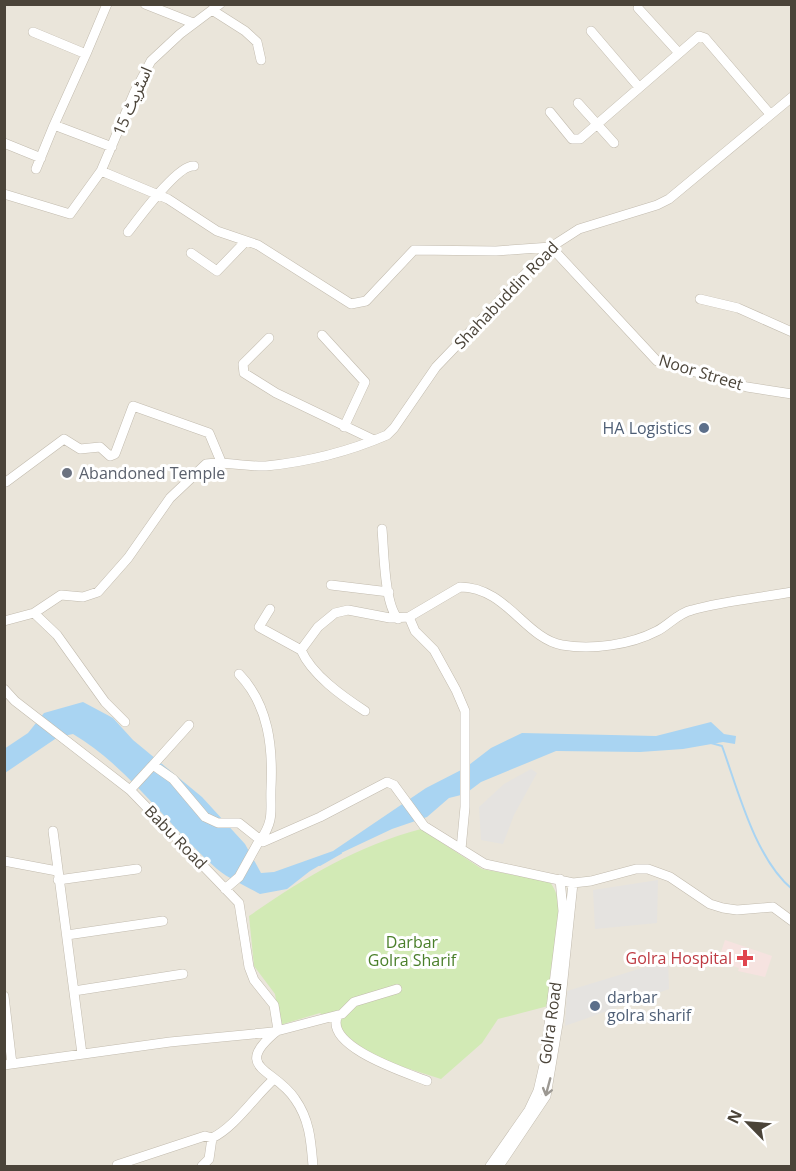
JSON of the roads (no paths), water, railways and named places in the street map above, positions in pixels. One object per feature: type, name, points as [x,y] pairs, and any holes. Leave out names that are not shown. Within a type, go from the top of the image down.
[{"type":"street","points":[[36,169],[107,4]]},
{"type":"street","points":[[145,4],[193,23]]},
{"type":"street","name":"اسٹریٹ 15","points":[[4,194],[70,214],[101,171],[135,91],[151,61],[193,23],[220,4]]},
{"type":"street","points":[[638,8],[678,52]]},
{"type":"street","points":[[212,10],[245,31],[256,42],[261,60]]},
{"type":"street","points":[[591,31],[638,86]]},
{"type":"street","points":[[33,32],[86,54]]},
{"type":"street","points":[[550,112],[576,140],[598,125],[638,86],[699,36],[705,38],[770,114]]},
{"type":"street","name":"Shahabuddin Road","points":[[222,464],[256,466],[288,463],[322,456],[374,440],[394,428],[436,367],[551,247],[579,229],[657,205],[669,199],[792,97]]},
{"type":"street","points":[[578,103],[614,143]]},
{"type":"street","points":[[54,125],[112,147]]},
{"type":"street","points":[[4,143],[40,158]]},
{"type":"street","points":[[129,232],[158,196],[185,168],[194,166]]},
{"type":"street","points":[[101,171],[158,196],[217,231],[258,245],[351,304],[366,301],[414,250],[496,251],[551,247]]},
{"type":"street","points":[[191,253],[217,271],[246,241]]},
{"type":"street","name":"Noor Street","points":[[551,247],[657,361],[747,387],[792,394]]},
{"type":"street","points":[[700,299],[738,308],[792,332]]},
{"type":"street","points":[[321,335],[365,382],[344,427]]},
{"type":"street","points":[[268,338],[243,364],[244,373],[276,393],[374,440]]},
{"type":"street","points":[[4,621],[34,613],[61,595],[83,597],[98,592],[118,570],[159,511],[183,483],[206,464],[222,464],[210,433],[133,406],[115,454],[110,456],[100,447],[80,449],[64,439],[6,482]]},
{"type":"street","points":[[382,528],[389,592],[394,613],[398,619]]},
{"type":"street","points":[[331,585],[389,592]]},
{"type":"street","points":[[301,650],[318,627],[340,611],[398,619],[409,618],[453,591],[470,587],[504,603],[540,634],[560,644],[585,646],[640,638],[691,610],[792,592]]},
{"type":"street","points":[[270,609],[258,627],[301,650],[307,662],[318,673],[365,711]]},
{"type":"street","points":[[34,613],[57,635],[105,702],[125,722]]},
{"type":"street","points":[[409,618],[418,635],[432,647],[460,698],[467,728],[463,762],[465,794],[461,849]]},
{"type":"street","points":[[225,889],[239,877],[260,841],[273,807],[272,749],[261,708],[239,674]]},
{"type":"street","name":"Babu Road","points":[[4,689],[15,701],[130,790],[238,903],[249,968],[254,980],[274,1005],[278,1030]]},
{"type":"street","points":[[130,790],[189,725]]},
{"type":"street","points":[[151,768],[173,779],[205,817],[218,823],[239,823],[260,841],[269,841],[320,817],[385,781],[394,785],[424,826],[485,864],[573,883],[589,882],[648,868],[670,877],[710,904],[737,910],[773,907],[792,921]]},
{"type":"street","points":[[53,831],[82,1054]]},
{"type":"street","points":[[4,861],[58,876],[137,869]]},
{"type":"street","name":"Golra Road","points":[[490,1167],[529,1110],[538,1091],[544,1065],[563,911],[560,879]]},
{"type":"street","name":"Golra Road","points":[[499,1167],[546,1096],[559,1018],[573,883]]},
{"type":"street","points":[[67,935],[163,921]]},
{"type":"street","points":[[74,991],[183,974]]},
{"type":"street","points":[[4,996],[8,1064],[278,1030],[338,1015],[346,1012],[354,1002],[397,989]]},
{"type":"street","points":[[338,1015],[335,1021],[337,1031],[352,1045],[381,1063],[427,1081]]},
{"type":"street","points":[[278,1030],[261,1044],[257,1052],[257,1062],[294,1097],[308,1120],[313,1167]]},
{"type":"street","points":[[117,1165],[205,1136],[212,1138],[223,1132],[254,1096],[274,1079]]},
{"type":"street","points":[[202,1167],[209,1159],[212,1138]]},
{"type":"water","points":[[83,702],[113,718],[133,740],[202,797],[245,844],[261,873],[274,872],[333,851],[426,788],[465,768],[491,748],[522,733],[656,736],[711,722],[724,734],[736,736],[735,744],[723,742],[683,749],[640,752],[556,751],[481,782],[465,794],[449,798],[427,817],[392,829],[341,853],[310,871],[287,889],[260,894],[217,869],[112,763],[73,734],[58,737],[5,773],[4,749],[28,733],[44,713]]},
{"type":"waterway","points":[[711,743],[722,746],[741,802],[758,842],[779,876],[792,889]]},
{"type":"waterway","points":[[320,865],[341,853]]},
{"type":"place","name":"HA Logistics","points":[[704,428]]},
{"type":"place","name":"Abandoned Temple","points":[[67,473]]},
{"type":"place","name":"Golra Hospital","points":[[745,958]]},
{"type":"place","name":"darbar golra sharif","points":[[595,1006]]},
{"type":"park label","name":"Darbar Golra Sharif","points":[[412,951]]}]
